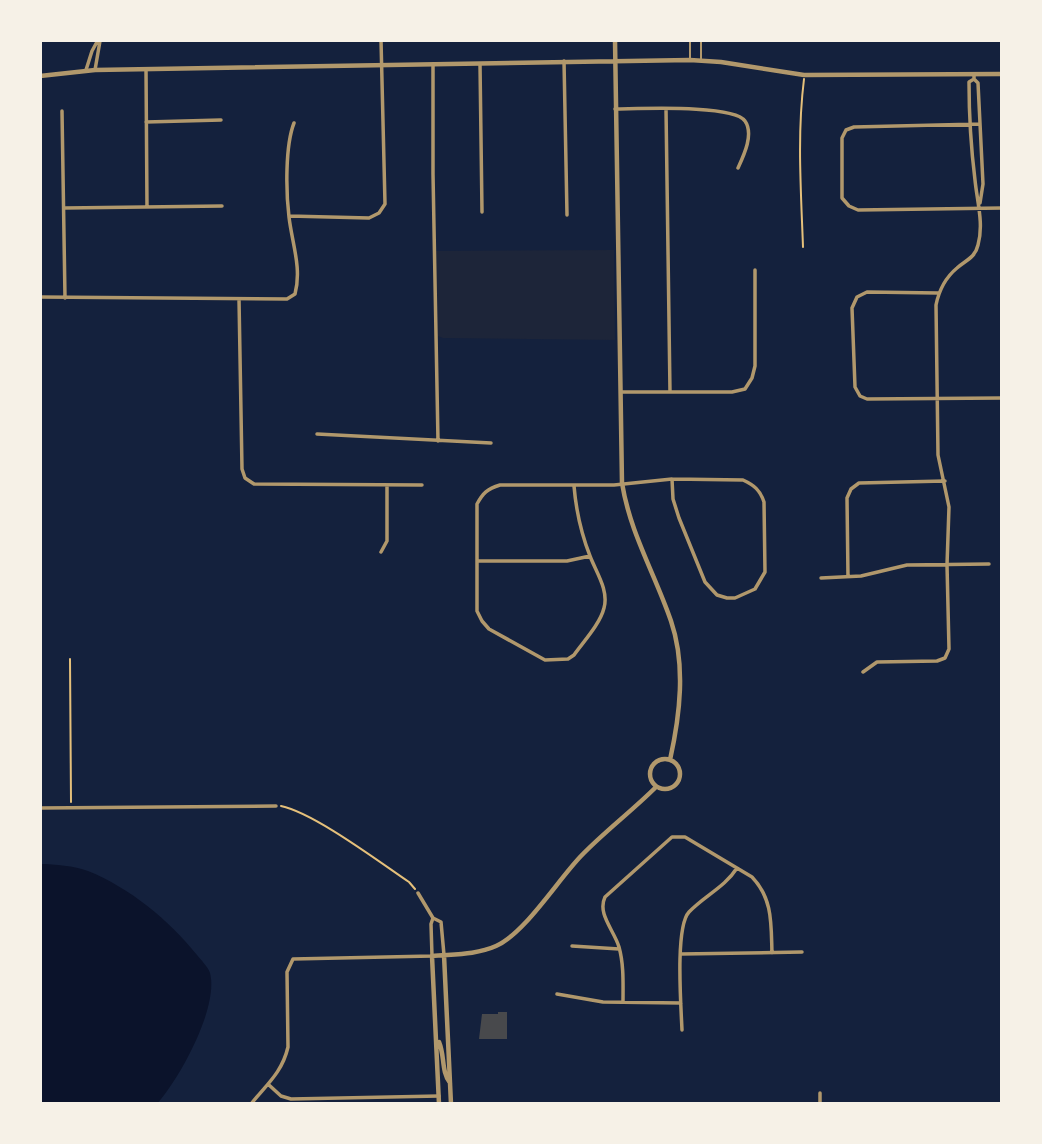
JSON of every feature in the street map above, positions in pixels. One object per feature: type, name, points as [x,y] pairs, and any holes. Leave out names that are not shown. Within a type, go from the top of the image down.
[{"type":"street","points":[[96,70],[99,40]]},
{"type":"street","points":[[86,70],[99,40]]},
{"type":"street","points":[[289,216],[369,218],[379,213],[385,204],[382,40]]},
{"type":"street","points":[[615,40],[622,483],[626,512],[671,621],[677,644],[680,670],[678,720],[670,760]]},
{"type":"street","points":[[40,76],[86,70],[690,60],[804,75],[974,77],[1002,74]]},
{"type":"street","points":[[564,61],[567,215]]},
{"type":"street","points":[[480,63],[482,212]]},
{"type":"street","points":[[433,64],[438,441]]},
{"type":"street","points":[[146,69],[147,207]]},
{"type":"street","points":[[974,77],[978,83],[983,184],[979,208]]},
{"type":"street","points":[[863,672],[877,662],[937,661],[945,658],[949,649],[949,507],[938,455],[936,305],[944,282],[957,267],[972,258],[978,247],[979,208],[969,124],[969,82],[974,77]]},
{"type":"street","points":[[615,109],[706,110],[736,114],[744,119],[748,128],[746,150],[738,168]]},
{"type":"street","points":[[666,109],[670,392]]},
{"type":"street","points":[[62,111],[65,298]]},
{"type":"street","points":[[146,122],[221,120]]},
{"type":"street","points":[[40,297],[287,299],[295,295],[297,258],[289,216],[288,138],[294,124]]},
{"type":"street","points":[[980,124],[854,127],[846,130],[842,138],[842,198],[849,206],[858,209],[1002,208]]},
{"type":"street","points":[[65,208],[222,206]]},
{"type":"street","points":[[619,392],[732,392],[745,388],[752,378],[755,366],[755,270]]},
{"type":"street","points":[[939,293],[866,292],[857,297],[852,308],[855,387],[860,396],[867,399],[1002,398]]},
{"type":"street","points":[[239,299],[242,469],[245,478],[254,484],[422,485]]},
{"type":"street","points":[[317,434],[491,443]]},
{"type":"street","points":[[573,486],[590,556],[605,593],[604,612],[574,655],[568,659],[545,660],[489,629],[477,611],[477,504],[488,489],[500,485],[573,486],[672,479],[743,480],[753,484],[761,492],[765,502],[765,572],[755,589],[735,598],[727,598],[717,595],[705,582],[679,518],[673,499],[672,479]]},
{"type":"street","points":[[848,577],[848,498],[851,489],[859,483],[945,481]]},
{"type":"street","points":[[381,552],[387,541],[387,485]]},
{"type":"street","points":[[477,561],[567,561],[590,556]]},
{"type":"street","points":[[821,578],[848,577],[907,565],[989,565]]},
{"type":"street","points":[[660,760],[670,760],[679,767],[678,783],[666,790],[656,787],[650,780],[650,769],[660,760]]},
{"type":"street","points":[[251,1104],[270,1085],[285,1059],[288,1048],[287,972],[293,959],[432,956],[472,953],[497,946],[517,930],[592,845],[656,787]]},
{"type":"street","points":[[40,808],[276,806]]},
{"type":"street","points":[[623,1002],[620,949],[601,912],[602,904],[605,897],[672,837],[685,837],[752,877],[761,886],[771,908],[772,953]]},
{"type":"street","points":[[682,1030],[681,928],[684,918],[732,877],[737,868]]},
{"type":"street","points":[[418,893],[433,918],[441,922],[451,1104]]},
{"type":"street","points":[[433,918],[432,956],[439,1104]]},
{"type":"street","points":[[572,946],[620,949]]},
{"type":"street","points":[[681,954],[802,952]]},
{"type":"street","points":[[557,994],[603,1002],[681,1003]]},
{"type":"street","points":[[436,1036],[443,1052],[444,1075],[450,1083]]},
{"type":"street","points":[[270,1085],[281,1096],[291,1099],[439,1096]]},
{"type":"street","points":[[820,1093],[820,1104]]},
{"type":"lane","points":[[690,40],[690,60]]},
{"type":"lane","points":[[701,40],[701,61]]},
{"type":"path","points":[[803,247],[800,148],[804,75]]},
{"type":"path","points":[[70,659],[71,807]]},
{"type":"path","points":[[276,806],[291,808],[331,831],[409,881],[418,893]]},
{"type":"shaded area","points":[[614,250],[615,340],[438,336],[436,251]]},
{"type":"shaded area","points":[[40,864],[83,869],[119,886],[161,918],[186,942],[210,973],[209,1004],[196,1042],[157,1104],[40,1104]]},
{"type":"building","points":[[507,1012],[507,1039],[479,1039],[482,1014]]}]
